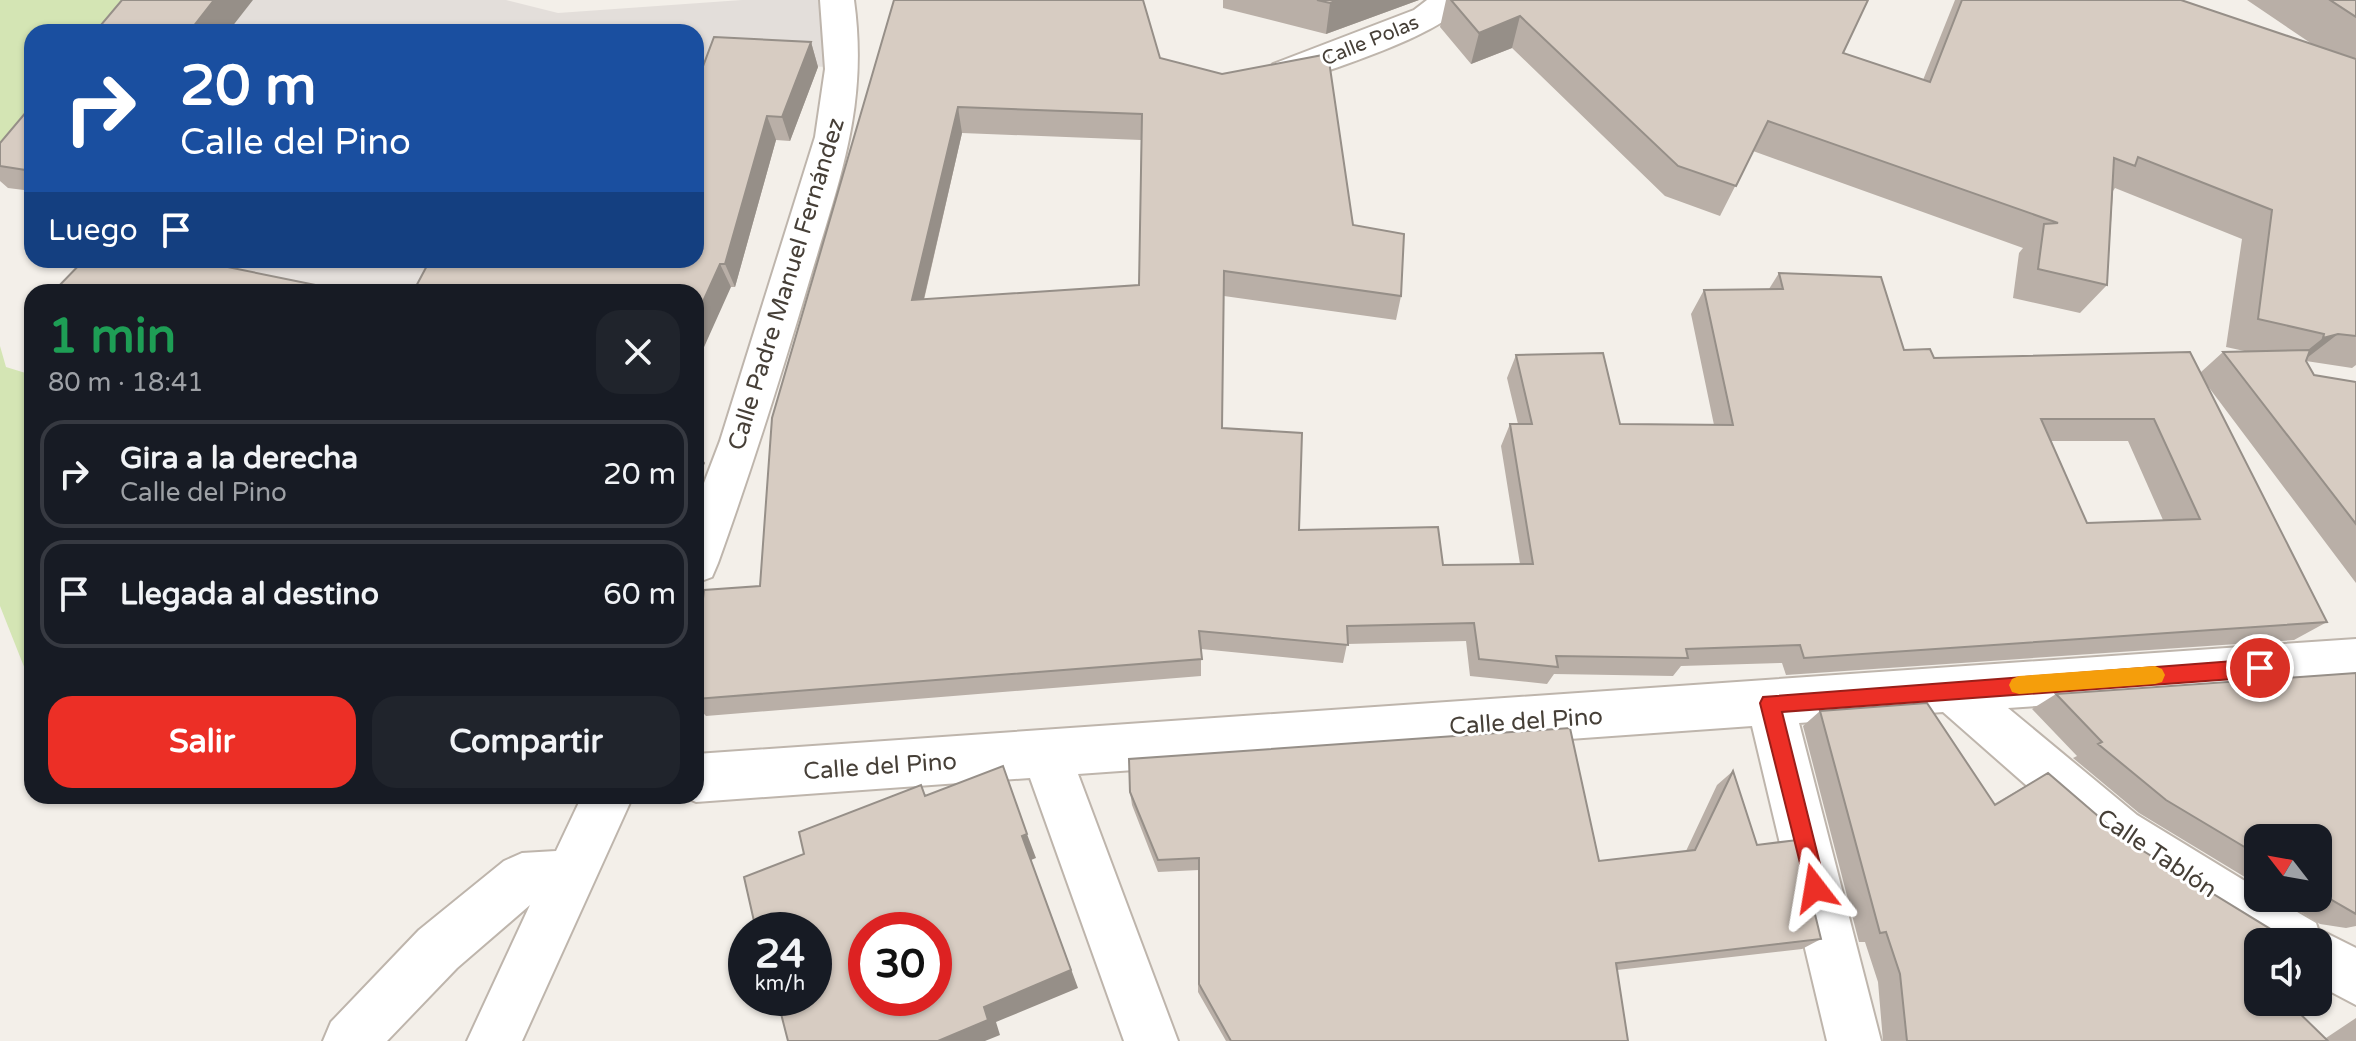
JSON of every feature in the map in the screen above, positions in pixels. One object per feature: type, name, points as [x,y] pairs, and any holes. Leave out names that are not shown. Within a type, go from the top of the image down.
[{"type":"street","name":"Calle Padre Manuel Fernández","points":[[704,541],[741,441],[833,137],[842,92],[844,51],[837,0]]},
{"type":"street","name":"Calle Polas","points":[[1285,73],[1426,18],[1450,0]]},
{"type":"street","name":"Calle del Pino","points":[[704,777],[2356,661]]},
{"type":"street","name":"Calle Tablón","points":[[1952,690],[2119,833],[2274,928]]},
{"type":"street","points":[[1770,703],[1854,1041]]},
{"type":"street","points":[[1046,754],[1151,1041]]},
{"type":"street","points":[[494,1041],[604,804]]},
{"type":"street","points":[[350,1041],[438,949],[522,879],[568,876]]},
{"type":"street","points":[[2332,963],[2356,978]]},
{"type":"street","points":[[1127,1041],[1129,979]]},
{"type":"shaded area","points":[[253,0],[506,0],[558,13],[742,0],[826,0],[827,67],[704,61],[704,24],[234,24]]},
{"type":"shaded area","points":[[182,268],[560,268],[482,284],[230,284]]},
{"type":"green space","points":[[0,0],[133,0],[112,24],[24,24],[24,127],[0,155]]},
{"type":"green space","points":[[0,346],[6,367],[24,373],[24,667],[0,606]]},
{"type":"building","points":[[122,0],[214,0],[195,24],[102,24]]},
{"type":"building","points":[[894,0],[1143,0],[1160,58],[1222,74],[1328,54],[1353,225],[1404,234],[1401,296],[1224,271],[1222,428],[1302,433],[1299,530],[1438,527],[1443,565],[1533,564],[1510,424],[1532,424],[1516,355],[1603,353],[1620,424],[1733,425],[1704,290],[1783,289],[1779,273],[1881,277],[1904,350],[1930,349],[1934,358],[2190,352],[2327,622],[1804,658],[1800,645],[1686,649],[1688,658],[1556,656],[1558,667],[1479,659],[1474,623],[1347,626],[1348,645],[1199,631],[1202,659],[704,698],[704,590],[760,586],[772,418]],"holes":[[[958,107],[1142,114],[1139,285],[912,300]],[[2041,419],[2154,419],[2200,519],[2087,523]]]},
{"type":"building","points":[[1451,0],[1868,0],[1843,53],[1930,82],[1962,0],[2181,0],[2356,59],[2356,336],[2338,334],[2323,338],[2324,334],[2258,319],[2272,210],[2138,157],[2135,166],[2114,158],[2107,285],[2038,269],[2044,224],[2058,223],[1768,121],[1736,186],[1678,166],[1520,16],[1479,33]]},
{"type":"building","points":[[2330,0],[2356,0],[2356,17]]},
{"type":"building","points":[[714,37],[811,42],[782,117],[767,116],[725,264],[720,264],[704,299],[704,284],[417,284],[426,268],[704,268],[704,64]]},
{"type":"building","points":[[24,114],[24,170],[0,166],[0,143]]},
{"type":"building","points":[[76,268],[232,268],[311,284],[61,284]]},
{"type":"building","points":[[2310,350],[2306,361],[2314,375],[2356,382],[2356,524],[2223,352]]},
{"type":"building","points":[[2356,673],[2356,914],[2332,900],[2332,824],[2244,824],[2244,847],[2166,800],[2098,744],[2102,742],[2056,694]]},
{"type":"building","points":[[1927,703],[1995,805],[2048,773],[2127,841],[2269,928],[2244,928],[2244,1016],[2302,1016],[2328,1041],[1907,1041],[1900,974],[1886,932],[1880,933],[1820,711]]},
{"type":"building","points":[[1570,728],[1599,861],[1695,850],[1733,771],[1757,845],[1797,840],[1821,939],[1616,963],[1628,1041],[1231,1041],[1199,984],[1199,858],[1158,860],[1130,792],[1129,759]]},
{"type":"building","points":[[1003,766],[1027,834],[1022,836],[1071,970],[984,1007],[988,1020],[938,1041],[788,1041],[782,1016],[832,1016],[832,912],[752,912],[744,877],[804,854],[799,832],[921,785],[925,796]]},
{"type":"slow traffic","points":[[2019,685],[2155,675]]},
{"type":"route","points":[[1815,888],[1770,703],[2260,668]]}]
